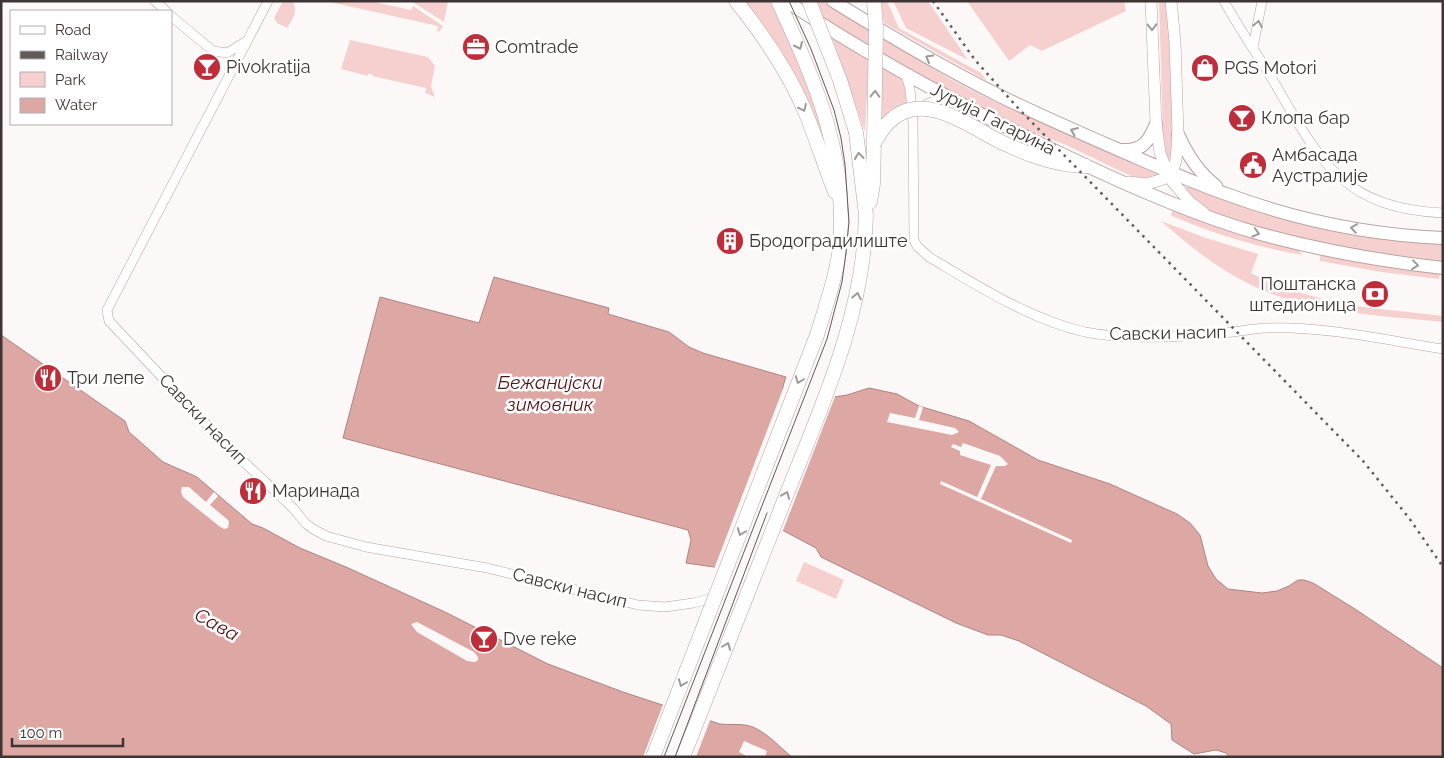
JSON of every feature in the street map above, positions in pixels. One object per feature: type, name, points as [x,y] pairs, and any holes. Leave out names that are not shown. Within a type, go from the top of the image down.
[{"type":"main road","points":[[736,1],[772,50],[796,92],[840,204]]},
{"type":"main road","points":[[653,757],[817,335],[829,297],[839,254],[840,204],[836,159],[827,118],[808,65],[778,1]]},
{"type":"main road","name":"Јурија Гагарина","points":[[786,1],[835,33],[952,100],[1086,166],[1210,217],[1255,233],[1316,248],[1360,257],[1443,268]]},
{"type":"main road","points":[[809,1],[840,80],[858,142],[866,215]]},
{"type":"main road","name":"Јурија Гагарина","points":[[833,1],[892,37],[985,88],[1050,120],[1169,173],[1228,195],[1289,214],[1342,226],[1408,236],[1443,238]]},
{"type":"main road","points":[[683,757],[845,343],[861,278],[866,215],[873,184],[876,28],[874,1]]},
{"type":"main road","points":[[874,143],[883,128],[894,118],[904,112],[921,109],[939,111],[950,115],[1018,150],[1066,164],[1086,166]]},
{"type":"main road","points":[[1119,150],[1132,150],[1145,145],[1156,124]]},
{"type":"main road","points":[[1178,134],[1186,152],[1200,172],[1228,195]]},
{"type":"street","points":[[155,1],[165,10]]},
{"type":"street","name":"Савски насип","points":[[268,1],[107,310],[109,321],[259,478],[294,509],[305,523],[326,536],[366,547],[487,568],[638,605],[665,607],[721,596]]},
{"type":"street","points":[[1151,1],[1156,124],[1160,152],[1169,173],[1189,201],[1210,217]]},
{"type":"street","points":[[1119,180],[1147,184],[1156,182],[1169,173],[1178,152],[1174,16],[1171,1]]},
{"type":"street","points":[[1174,16],[1176,1]]},
{"type":"street","points":[[1224,1],[1305,134],[1321,157],[1341,178],[1363,194],[1389,206],[1443,213]]},
{"type":"street","points":[[1253,47],[1262,1]]},
{"type":"street","name":"Савски насип","points":[[172,17],[213,51],[220,53],[233,50],[248,38]]},
{"type":"street","name":"Савски насип","points":[[906,75],[910,89],[913,123],[913,236],[917,246],[929,257],[959,275],[1031,313],[1087,332],[1114,335],[1138,337],[1220,334],[1266,328],[1312,329],[1443,349]]},
{"type":"street","points":[[913,123],[918,112],[926,104],[935,100],[952,100]]},
{"type":"green space","points":[[283,1],[293,1],[295,9],[293,18],[287,28],[277,23],[274,18]]},
{"type":"green space","points":[[336,1],[370,1],[411,10],[413,6],[443,26],[437,32],[438,26],[334,3],[330,4]]},
{"type":"green space","points":[[415,1],[448,1],[444,22],[414,3]]},
{"type":"green space","points":[[741,1],[771,1],[813,94],[826,148]]},
{"type":"green space","points":[[796,1],[822,1],[950,79],[983,96],[1159,175],[1149,179],[1135,178],[1066,145],[1015,125],[960,99],[821,18]]},
{"type":"green space","points":[[880,1],[887,1],[899,28],[981,73],[987,81],[884,23]]},
{"type":"green space","points":[[893,1],[928,1],[968,60],[906,28]]},
{"type":"green space","points":[[967,1],[1124,1],[1126,11],[1042,51],[1030,45],[1009,61]]},
{"type":"green space","points":[[1159,1],[1167,1],[1168,4],[1173,144],[1169,161],[1166,155],[1163,134]]},
{"type":"green space","points":[[831,35],[869,57],[865,132]]},
{"type":"green space","points":[[350,40],[428,57],[435,66],[431,86],[435,97],[425,93],[426,88],[372,76],[372,74],[368,74],[368,76],[341,69]]},
{"type":"green space","points":[[882,65],[904,79],[907,106],[879,127]]},
{"type":"green space","points":[[1187,186],[1261,213],[1305,224],[1443,243],[1443,262],[1335,246],[1257,227],[1201,206],[1184,191]]},
{"type":"green space","points":[[1173,210],[1238,234],[1299,250],[1302,255],[1252,244],[1204,229],[1172,216]]},
{"type":"green space","points":[[1161,221],[1206,238],[1258,254],[1251,273],[1279,287],[1345,305],[1443,316],[1443,322],[1370,315],[1320,307],[1272,294],[1251,285],[1215,264]]},
{"type":"green space","points":[[1320,255],[1383,267],[1440,274],[1439,279],[1381,272],[1320,261]]},
{"type":"green space","points":[[804,562],[844,580],[836,599],[796,581]]},
{"type":"water","name":"Бежанијски зимовник","points":[[494,277],[609,308],[608,314],[669,332],[689,347],[703,353],[786,377],[783,386],[786,400],[795,403],[847,395],[869,388],[897,394],[919,406],[969,421],[1038,460],[1110,484],[1177,514],[1190,523],[1200,535],[1208,566],[1216,579],[1228,589],[1262,593],[1277,591],[1298,580],[1313,583],[1443,668],[1443,757],[1229,757],[1226,753],[1216,750],[1194,754],[1172,740],[1171,724],[1146,706],[1019,641],[1001,635],[988,635],[956,623],[821,557],[816,548],[774,527],[750,522],[721,568],[686,563],[691,540],[688,530],[343,438],[380,297],[479,323]]},
{"type":"water","name":"Сава","points":[[1,335],[125,421],[129,432],[163,462],[197,477],[252,524],[300,548],[445,612],[548,664],[623,692],[720,724],[751,726],[758,729],[792,757],[1,757]]},
{"type":"pier","points":[[788,376],[785,386],[788,398],[794,400],[836,394],[782,533],[774,529],[750,525],[721,570],[714,569]]},
{"type":"pier","points":[[919,406],[923,407],[919,420],[955,428],[959,432],[952,435],[887,422],[890,413],[915,418]]},
{"type":"pier","points":[[963,443],[1000,456],[1008,464],[996,466],[981,499],[1072,540],[1071,543],[940,484],[941,481],[977,497],[991,465],[960,455],[960,451],[951,447],[953,444],[961,447]]},
{"type":"pier","points":[[182,487],[189,487],[206,502],[214,492],[218,496],[210,505],[228,520],[228,528],[224,529],[219,526],[183,497]]},
{"type":"pier","points":[[417,622],[474,652],[478,660],[475,662],[467,661],[417,632],[411,624]]},
{"type":"pier","points":[[664,702],[711,718],[696,757],[643,757]]},
{"type":"pier","points":[[744,741],[767,751],[765,757],[748,757],[739,752]]},
{"type":"tram line","points":[[664,757],[827,339],[842,282],[849,222],[841,138],[834,110],[811,49],[789,1]]},
{"type":"tram line","points":[[675,757],[767,513]]},
{"type":"railway","points":[[933,1],[975,60],[1018,108],[1363,461],[1409,518],[1443,567]]},
{"type":"place","name":"Comtrade","points":[[476,47]]},
{"type":"place","name":"Pivokratija","points":[[207,67]]},
{"type":"place","name":"PGS Motori","points":[[1205,68]]},
{"type":"place","name":"Клопа бар","points":[[1242,118]]},
{"type":"place","name":"Амбасада Аустралије","points":[[1253,165]]},
{"type":"place","name":"Бродоградилиште","points":[[730,241]]},
{"type":"place","name":"Поштанска штедионица","points":[[1375,294]]},
{"type":"place","name":"Три лепе","points":[[48,378]]},
{"type":"place","name":"Маринада","points":[[253,491]]},
{"type":"place","name":"Dve reke","points":[[484,639]]}]
